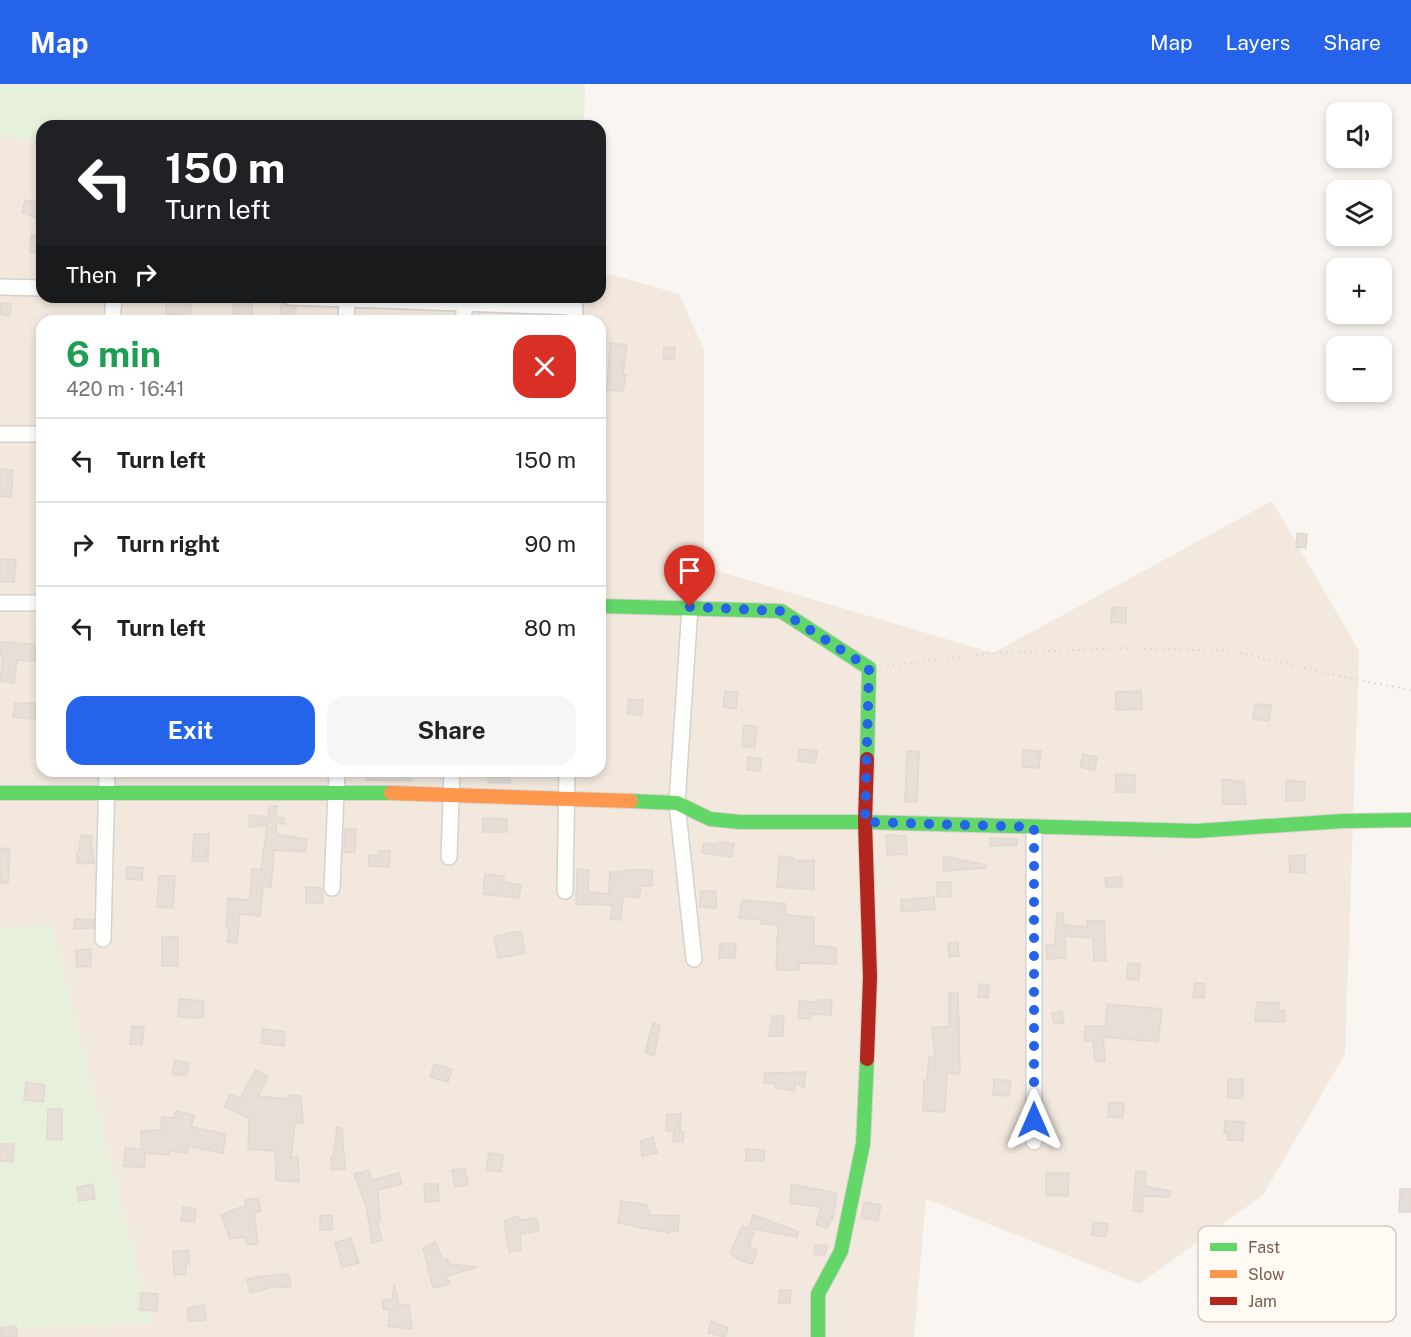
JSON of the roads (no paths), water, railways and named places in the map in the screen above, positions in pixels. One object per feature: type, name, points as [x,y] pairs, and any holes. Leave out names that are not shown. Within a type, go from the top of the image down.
[{"type":"street","points":[[0,287],[36,288]]},
{"type":"street","points":[[464,315],[465,303],[575,307],[574,315]]},
{"type":"street","points":[[0,434],[36,434]]},
{"type":"street","points":[[0,603],[36,603]]},
{"type":"street","points":[[606,606],[781,611],[869,668],[865,822],[870,977],[863,1144],[841,1251],[818,1294],[818,1337]]},
{"type":"street","points":[[690,607],[677,803],[694,959]]},
{"type":"street","points":[[103,939],[107,777]]},
{"type":"street","points":[[332,888],[337,777]]},
{"type":"street","points":[[449,857],[452,777]]},
{"type":"street","points":[[565,891],[567,777]]},
{"type":"street","points":[[0,794],[452,794],[677,803],[710,819],[740,822],[865,822],[1196,831],[1343,821],[1411,820]]},
{"type":"street","points":[[1034,827],[1034,1142]]}]
